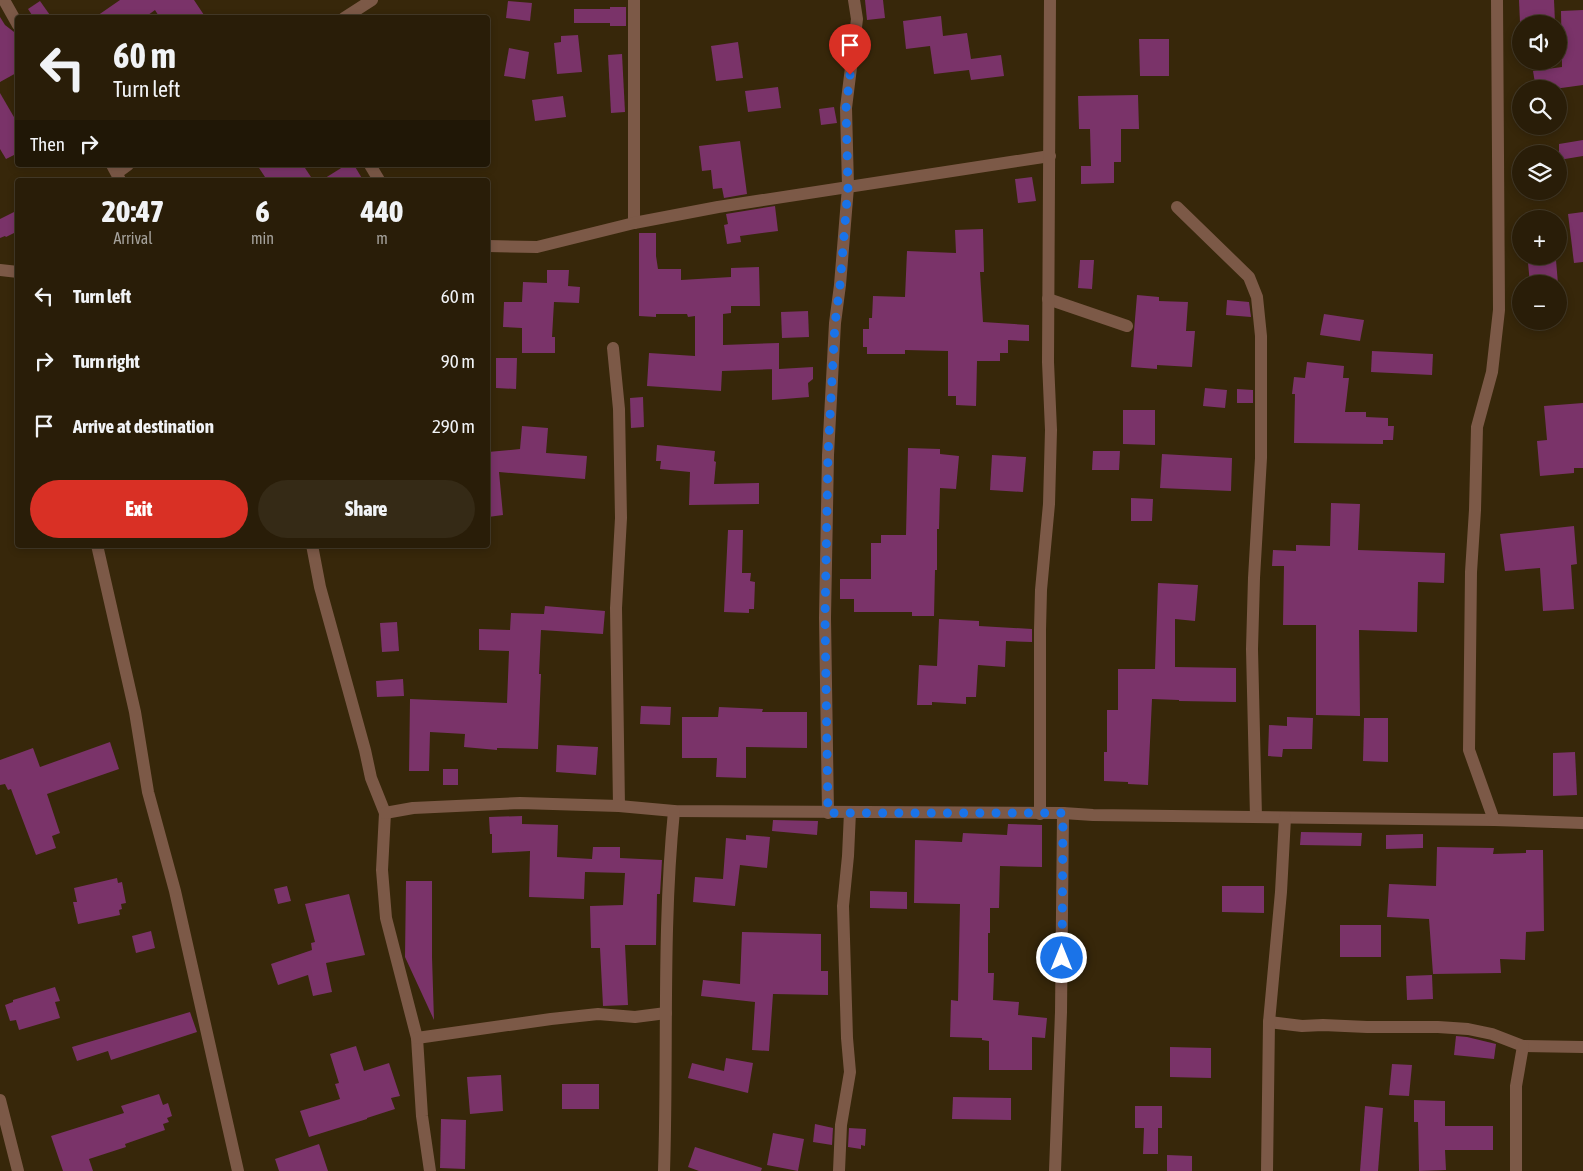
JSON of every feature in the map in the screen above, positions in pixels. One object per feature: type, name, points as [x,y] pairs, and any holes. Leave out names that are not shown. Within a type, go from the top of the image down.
[{"type":"street","points":[[4,0],[15,20]]},
{"type":"street","points":[[349,15],[372,0]]},
{"type":"street","points":[[634,0],[634,223]]},
{"type":"street","points":[[828,813],[825,618],[828,455],[835,323],[848,187],[846,108],[857,19],[854,0]]},
{"type":"street","points":[[1040,814],[1040,620],[1049,504],[1051,430],[1048,362],[1050,0]]},
{"type":"street","points":[[1494,820],[1469,750],[1469,740],[1471,572],[1477,427],[1492,372],[1499,310],[1497,0]]},
{"type":"street","points":[[490,246],[537,246],[634,223],[718,207],[1050,156]]},
{"type":"street","points":[[371,167],[378,178]]},
{"type":"street","points":[[1177,208],[1249,278],[1257,297],[1261,336],[1261,458],[1252,649],[1256,817]]},
{"type":"street","points":[[0,270],[15,272]]},
{"type":"street","points":[[1048,299],[1127,326]]},
{"type":"street","points":[[613,348],[619,409],[621,518],[616,608],[619,806]]},
{"type":"street","points":[[99,548],[135,712],[148,792],[175,891],[238,1171]]},
{"type":"street","points":[[313,548],[320,587],[371,778],[385,813],[382,870],[386,918],[418,1038],[422,1116],[430,1171]]},
{"type":"street","points":[[385,813],[413,808],[520,803],[619,806],[674,811],[1063,813],[1583,823]]},
{"type":"street","points":[[664,1171],[667,1062],[667,923],[674,811]]},
{"type":"street","points":[[839,1171],[841,1125],[850,1072],[847,1038],[843,906],[850,812]]},
{"type":"street","points":[[1055,1171],[1061,1012],[1063,813]]},
{"type":"street","points":[[1268,1171],[1269,1022],[1281,892],[1284,818]]},
{"type":"street","points":[[418,1038],[598,1014],[635,1017],[666,1013]]},
{"type":"street","points":[[1269,1022],[1302,1026],[1468,1029],[1492,1034],[1523,1046],[1583,1047]]},
{"type":"street","points":[[1516,1171],[1516,1086],[1523,1046]]},
{"type":"street","points":[[0,1100],[18,1171]]},
{"type":"building","points":[[120,0],[194,0],[204,15],[158,15],[155,10],[148,15],[98,15]]},
{"type":"building","points":[[865,0],[883,0],[885,18],[867,20]]},
{"type":"building","points":[[1519,0],[1554,0],[1555,15],[1520,15]]},
{"type":"building","points":[[40,1],[50,15],[32,15],[28,9]]},
{"type":"building","points":[[508,1],[532,3],[530,21],[506,18]]},
{"type":"building","points":[[610,7],[626,7],[626,26],[610,26],[610,23],[574,23],[574,9],[610,9]]},
{"type":"building","points":[[1583,10],[1583,85],[1567,87],[1567,80],[1534,80],[1533,71],[1567,70],[1567,15],[1561,15],[1561,11]]},
{"type":"building","points":[[941,16],[943,36],[967,33],[971,59],[1001,55],[1004,76],[971,80],[969,70],[934,74],[930,46],[906,49],[903,21]]},
{"type":"building","points":[[0,17],[5,25],[15,33],[15,74],[0,82]]},
{"type":"building","points":[[578,35],[582,72],[557,74],[554,43],[561,42],[561,36]]},
{"type":"building","points":[[1139,39],[1169,39],[1169,76],[1140,76]]},
{"type":"building","points":[[738,42],[743,78],[716,81],[711,46]]},
{"type":"building","points":[[509,48],[529,52],[525,79],[504,76]]},
{"type":"building","points":[[622,54],[625,112],[611,113],[608,55]]},
{"type":"building","points":[[778,87],[781,108],[748,112],[745,91]]},
{"type":"building","points":[[0,93],[15,119],[15,154],[6,159],[0,149]]},
{"type":"building","points":[[1138,95],[1139,129],[1121,129],[1121,162],[1114,162],[1114,183],[1081,184],[1081,166],[1091,166],[1090,129],[1079,129],[1078,96]]},
{"type":"building","points":[[563,96],[566,117],[535,121],[532,100]]},
{"type":"building","points":[[834,107],[837,123],[821,125],[819,109]]},
{"type":"building","points":[[1583,140],[1583,156],[1567,159],[1567,145],[1559,144]]},
{"type":"building","points":[[740,141],[747,194],[724,198],[722,188],[713,189],[711,170],[702,171],[699,146]]},
{"type":"building","points":[[258,167],[304,167],[312,178],[266,178]]},
{"type":"building","points":[[343,167],[355,167],[362,178],[325,178]]},
{"type":"building","points":[[1032,177],[1036,201],[1018,203],[1015,179]]},
{"type":"building","points":[[775,206],[778,231],[740,236],[741,242],[727,244],[724,225],[728,224],[726,214]]},
{"type":"building","points":[[15,212],[15,232],[0,238],[0,219]]},
{"type":"building","points":[[1583,212],[1583,262],[1574,263],[1568,214]]},
{"type":"building","points":[[983,229],[984,272],[980,272],[983,322],[1029,325],[1029,341],[1008,340],[1008,353],[1000,353],[1000,361],[977,361],[976,406],[956,405],[956,396],[948,396],[948,351],[905,350],[905,354],[867,354],[867,347],[863,347],[863,329],[869,329],[869,318],[872,318],[873,296],[905,297],[907,251],[956,253],[955,230]]},
{"type":"building","points":[[639,233],[656,233],[658,269],[681,269],[681,280],[731,277],[731,268],[759,267],[760,306],[731,306],[731,313],[723,314],[723,345],[779,343],[779,369],[813,367],[813,379],[808,383],[809,397],[772,400],[772,369],[722,371],[721,391],[647,386],[649,353],[695,356],[695,316],[688,317],[687,314],[656,314],[656,317],[639,316]]},
{"type":"building","points":[[1080,260],[1094,260],[1092,289],[1078,288]]},
{"type":"building","points":[[1528,265],[1556,265],[1557,275],[1529,275]]},
{"type":"building","points":[[547,270],[569,270],[568,286],[580,287],[579,303],[554,302],[552,337],[555,337],[555,353],[522,353],[522,328],[503,327],[504,302],[522,302],[523,282],[547,283]]},
{"type":"building","points":[[1137,295],[1159,297],[1159,301],[1188,302],[1186,331],[1195,331],[1192,367],[1157,365],[1157,369],[1131,367]]},
{"type":"building","points":[[1227,300],[1249,302],[1251,317],[1226,315]]},
{"type":"building","points":[[808,311],[809,337],[782,338],[781,312]]},
{"type":"building","points":[[1324,314],[1364,320],[1360,341],[1320,335]]},
{"type":"building","points":[[1372,351],[1433,354],[1432,375],[1371,372]]},
{"type":"building","points":[[496,358],[517,358],[516,389],[496,388]]},
{"type":"building","points":[[1307,362],[1344,366],[1343,378],[1349,378],[1345,412],[1366,412],[1366,417],[1388,418],[1388,426],[1394,426],[1393,440],[1383,440],[1383,444],[1294,443],[1295,394],[1292,394],[1294,377],[1305,378]]},
{"type":"building","points":[[1205,388],[1227,390],[1225,408],[1203,406]]},
{"type":"building","points":[[1237,389],[1253,390],[1253,403],[1237,403]]},
{"type":"building","points":[[643,397],[644,427],[631,428],[630,398]]},
{"type":"building","points":[[1583,403],[1583,468],[1574,468],[1574,473],[1540,476],[1537,441],[1547,440],[1544,406]]},
{"type":"building","points":[[1123,410],[1155,410],[1155,445],[1123,444]]},
{"type":"building","points":[[522,426],[548,428],[546,453],[587,456],[585,479],[499,472],[503,515],[490,517],[490,452],[520,449]]},
{"type":"building","points":[[657,445],[715,451],[714,484],[759,483],[759,504],[689,505],[690,472],[660,469],[661,461],[656,461]]},
{"type":"building","points":[[908,448],[940,449],[940,454],[959,456],[956,489],[940,488],[934,616],[912,616],[912,612],[854,612],[854,599],[840,599],[840,579],[871,579],[871,543],[881,543],[881,535],[906,535]]},
{"type":"building","points":[[1093,451],[1120,451],[1119,470],[1092,470]]},
{"type":"building","points":[[1162,454],[1232,458],[1231,491],[1160,488]]},
{"type":"building","points":[[992,455],[1026,457],[1023,492],[990,490]]},
{"type":"building","points":[[1131,498],[1153,499],[1152,521],[1131,521]]},
{"type":"building","points":[[1331,503],[1360,504],[1358,550],[1445,553],[1444,583],[1418,582],[1417,632],[1359,630],[1360,716],[1316,715],[1316,625],[1283,625],[1284,566],[1272,566],[1273,550],[1296,551],[1296,545],[1330,546]]},
{"type":"building","points":[[1574,526],[1577,564],[1571,565],[1574,609],[1543,611],[1540,568],[1505,571],[1500,534]]},
{"type":"building","points":[[728,530],[743,530],[742,573],[751,573],[750,581],[755,582],[754,609],[749,609],[749,613],[724,612]]},
{"type":"building","points":[[1158,583],[1198,585],[1195,621],[1175,619],[1175,667],[1236,668],[1236,702],[1152,699],[1148,785],[1104,781],[1104,752],[1107,752],[1107,710],[1118,710],[1118,669],[1155,669]]},
{"type":"building","points":[[545,606],[605,611],[603,634],[541,630],[538,749],[497,748],[497,750],[464,747],[465,734],[430,732],[429,771],[409,771],[410,699],[507,703],[509,651],[479,650],[479,629],[510,630],[511,613],[544,614]]},
{"type":"building","points":[[939,619],[979,621],[979,626],[1032,629],[1032,642],[1006,641],[1005,667],[978,665],[976,697],[966,697],[966,704],[932,702],[932,705],[917,705],[919,665],[937,666]]},
{"type":"building","points":[[397,622],[399,651],[382,652],[380,623]]},
{"type":"building","points":[[403,679],[404,696],[377,697],[376,681]]},
{"type":"building","points":[[641,706],[671,707],[670,725],[640,724]]},
{"type":"building","points":[[719,707],[763,709],[762,712],[807,712],[807,748],[746,747],[746,778],[716,777],[717,758],[682,758],[682,717],[718,717]]},
{"type":"building","points":[[1287,717],[1313,718],[1312,749],[1283,749],[1282,757],[1268,756],[1269,725],[1287,726]]},
{"type":"building","points":[[1364,718],[1388,718],[1388,762],[1363,761]]},
{"type":"building","points":[[110,742],[119,769],[47,794],[60,833],[52,836],[56,848],[36,855],[11,789],[8,790],[5,784],[0,785],[0,760],[33,748],[40,767]]},
{"type":"building","points":[[557,745],[598,747],[596,775],[556,772]]},
{"type":"building","points":[[1575,752],[1577,795],[1553,796],[1553,753]]},
{"type":"building","points":[[443,769],[458,769],[458,785],[443,785]]},
{"type":"building","points":[[522,816],[522,824],[558,825],[557,857],[592,859],[593,847],[620,847],[620,858],[662,860],[660,894],[657,894],[656,945],[625,945],[628,1005],[603,1006],[600,948],[591,948],[590,906],[623,905],[625,873],[585,872],[584,899],[529,897],[530,851],[492,853],[492,834],[490,834],[489,817]]},
{"type":"building","points":[[773,820],[818,821],[817,835],[772,831]]},
{"type":"building","points":[[1008,824],[1042,825],[1042,867],[1000,866],[999,908],[990,908],[988,973],[994,973],[993,1000],[1019,1002],[1018,1015],[1047,1018],[1045,1038],[1032,1037],[1032,1070],[989,1070],[989,1041],[982,1040],[982,1038],[950,1037],[951,1000],[958,1001],[960,904],[914,903],[915,840],[962,842],[963,833],[1007,835]]},
{"type":"building","points":[[1301,832],[1362,833],[1361,846],[1300,845]]},
{"type":"building","points":[[1423,834],[1423,848],[1386,849],[1386,835]]},
{"type":"building","points":[[746,835],[770,837],[767,868],[740,865],[735,906],[693,902],[695,877],[723,879],[726,838],[746,840]]},
{"type":"building","points":[[1437,847],[1494,848],[1493,854],[1526,853],[1526,850],[1543,850],[1544,931],[1526,932],[1525,960],[1500,959],[1501,973],[1433,974],[1429,919],[1387,917],[1389,884],[1436,886]]},
{"type":"building","points":[[117,878],[118,883],[122,882],[126,903],[121,904],[120,915],[78,924],[73,902],[77,902],[74,888]]},
{"type":"building","points":[[406,881],[432,881],[434,1020],[405,957]]},
{"type":"building","points":[[287,886],[291,901],[278,904],[274,889]]},
{"type":"building","points":[[1222,886],[1264,886],[1264,913],[1222,912]]},
{"type":"building","points":[[870,891],[907,892],[907,909],[870,908]]},
{"type":"building","points":[[349,894],[365,955],[326,963],[332,992],[313,996],[308,975],[278,985],[271,964],[312,950],[311,943],[315,942],[305,904]]},
{"type":"building","points":[[1340,925],[1381,925],[1381,957],[1340,957]]},
{"type":"building","points":[[151,931],[155,948],[136,953],[132,936]]},
{"type":"building","points":[[742,932],[821,934],[821,971],[828,971],[828,995],[773,994],[769,1051],[752,1050],[755,1002],[701,996],[703,980],[740,984]]},
{"type":"building","points":[[1432,975],[1433,999],[1407,1000],[1406,976]]},
{"type":"building","points":[[55,987],[60,1001],[55,1002],[60,1018],[19,1030],[16,1020],[10,1021],[5,1005],[13,1002],[13,1000]]},
{"type":"building","points":[[190,1012],[197,1032],[111,1060],[108,1051],[77,1061],[72,1047]]},
{"type":"building","points":[[1456,1036],[1496,1044],[1494,1059],[1454,1055]]},
{"type":"building","points":[[356,1046],[364,1071],[389,1063],[400,1096],[391,1098],[395,1109],[309,1137],[300,1111],[340,1099],[335,1084],[339,1083],[330,1054]]},
{"type":"building","points":[[1170,1047],[1211,1048],[1211,1078],[1170,1077]]},
{"type":"building","points":[[726,1058],[753,1063],[748,1093],[688,1078],[692,1063],[724,1071]]},
{"type":"building","points":[[1392,1064],[1412,1065],[1409,1096],[1389,1095]]},
{"type":"building","points":[[501,1075],[503,1111],[470,1114],[467,1077]]},
{"type":"building","points":[[562,1084],[599,1084],[599,1109],[562,1109]]},
{"type":"building","points":[[159,1094],[163,1105],[168,1103],[172,1116],[167,1118],[169,1122],[163,1124],[165,1130],[125,1144],[126,1147],[89,1159],[93,1171],[63,1171],[51,1136],[124,1113],[121,1106]]},
{"type":"building","points":[[953,1097],[1011,1098],[1011,1120],[952,1119]]},
{"type":"building","points":[[1414,1100],[1445,1101],[1445,1126],[1493,1126],[1493,1150],[1445,1150],[1446,1170],[1419,1171],[1418,1122],[1414,1122]]},
{"type":"building","points":[[1135,1106],[1162,1106],[1162,1128],[1158,1128],[1158,1154],[1143,1154],[1144,1128],[1135,1128]]},
{"type":"building","points":[[1365,1106],[1383,1108],[1378,1171],[1360,1171]]},
{"type":"building","points":[[441,1119],[466,1120],[465,1169],[440,1168]]},
{"type":"building","points":[[815,1124],[833,1128],[832,1145],[813,1142]]},
{"type":"building","points":[[849,1128],[866,1129],[865,1146],[861,1145],[861,1149],[848,1147]]},
{"type":"building","points":[[773,1133],[804,1139],[798,1171],[767,1165]]},
{"type":"building","points":[[319,1144],[328,1171],[279,1171],[275,1159]]},
{"type":"building","points":[[695,1147],[762,1168],[761,1171],[699,1171],[688,1167]]},
{"type":"building","points":[[1167,1155],[1192,1156],[1192,1171],[1167,1171]]},
{"type":"route","points":[[850,75],[846,108],[848,187],[835,323],[828,455],[825,618],[828,813],[1063,813],[1062,958]]}]
